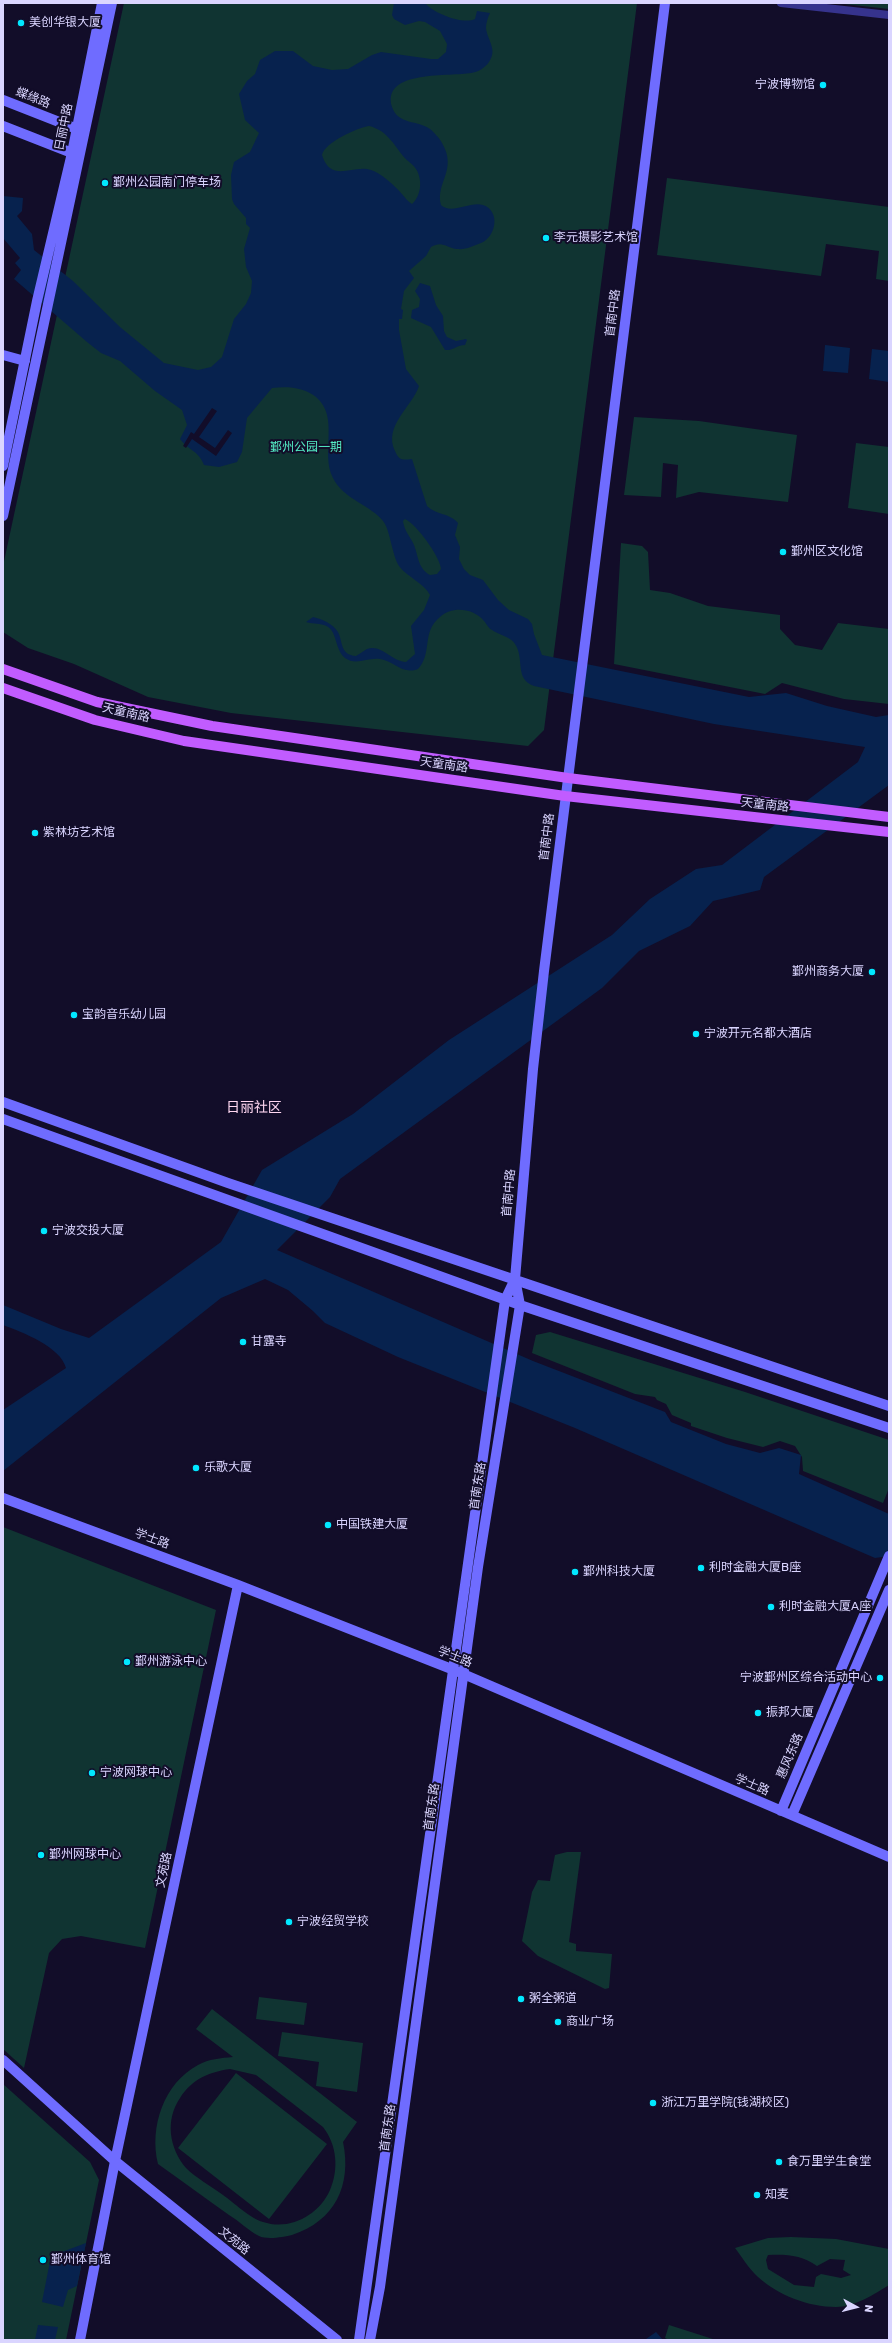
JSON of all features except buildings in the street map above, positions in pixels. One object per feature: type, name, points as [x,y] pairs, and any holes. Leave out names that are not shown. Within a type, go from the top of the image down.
[{"type":"main road","name":"日丽中路","points":[[81,131],[102,3]]},
{"type":"main road","name":"日丽中路","points":[[26,361],[47,255],[72,153],[81,131],[112,3]]},
{"type":"main road","name":"首南中路","points":[[504,1317],[505,1300],[515,1279],[533,1069],[544,971],[665,3]]},
{"type":"main road","name":"蝶缘路","points":[[3,100],[81,131]]},
{"type":"main road","points":[[3,126],[72,153]]},
{"type":"main road","points":[[3,516],[58,255],[81,131]]},
{"type":"main road","points":[[3,356],[26,361],[3,465]]},
{"type":"main road","name":"天童南路","points":[[3,669],[97,702],[212,726],[568,778],[889,817]]},
{"type":"main road","name":"天童南路","points":[[3,688],[95,720],[184,740],[565,796],[889,832]]},
{"type":"main road","points":[[3,1102],[228,1183],[889,1406]]},
{"type":"main road","points":[[3,1118],[505,1300],[889,1428]]},
{"type":"main road","name":"首南东路","points":[[359,2340],[459,1672],[520,1305],[515,1279]]},
{"type":"main road","name":"首南东路","points":[[370,2340],[380,2287],[459,1672],[490,1412],[504,1317]]},
{"type":"main road","name":"学士路","points":[[3,1498],[238,1584],[459,1672],[889,1857]]},
{"type":"main road","name":"惠风东路","points":[[781,1811],[887,1560]]},
{"type":"main road","name":"文苑路","points":[[115,2161],[238,1584]]},
{"type":"main road","points":[[792,1815],[889,1590]]},
{"type":"main road","name":"文苑路","points":[[3,2060],[115,2161],[337,2340]]},
{"type":"main road","points":[[80,2340],[115,2161]]},
{"type":"street","points":[[781,3],[889,15]]},
{"type":"green space","name":"鄞州公园一期","points":[[124,3],[637,3],[544,730],[528,746],[231,713],[148,697],[74,664],[28,648],[3,632],[3,566]]},
{"type":"green space","points":[[835,3],[889,3],[889,9]]},
{"type":"green space","points":[[667,178],[889,207],[889,281],[876,279],[879,251],[826,244],[821,276],[657,255]]},
{"type":"green space","points":[[634,417],[699,421],[797,435],[788,502],[699,492],[676,498],[678,465],[663,463],[661,497],[624,495]]},
{"type":"green space","points":[[856,443],[889,447],[889,514],[848,508]]},
{"type":"green space","points":[[621,543],[642,546],[648,552],[650,590],[670,593],[708,606],[780,615],[780,629],[795,645],[822,650],[838,623],[889,629],[889,704],[844,699],[782,683],[765,694],[614,664]]},
{"type":"green space","points":[[550,1332],[745,1392],[889,1440],[889,1488],[883,1503],[803,1471],[802,1457],[795,1446],[780,1441],[763,1447],[727,1438],[691,1426],[691,1423],[672,1415],[666,1404],[657,1400],[655,1397],[635,1394],[532,1353],[536,1335]]},
{"type":"green space","name":"宁波网球中心","points":[[3,1527],[216,1610],[145,1948],[81,1936],[62,1939],[49,1953],[24,2068],[3,2049]]},
{"type":"green space","points":[[567,1852],[581,1852],[569,1942],[576,1944],[576,1951],[612,1954],[609,1988],[605,1989],[538,1956],[522,1941],[532,1892],[538,1880],[550,1881],[555,1855]]},
{"type":"green space","points":[[259,1997],[307,2003],[304,2025],[256,2019]]},
{"type":"green space","points":[[212,2009],[357,2122],[343,2142],[345,2173],[342,2187],[337,2199],[329,2211],[319,2221],[307,2229],[292,2235],[280,2237],[266,2238],[259,2236],[158,2164],[156,2135],[158,2121],[168,2094],[186,2073],[198,2065],[206,2061],[233,2057],[196,2029]],"holes":[[[230,2069],[256,2075],[323,2127],[328,2134],[334,2149],[335,2174],[330,2190],[325,2199],[319,2207],[311,2213],[302,2219],[293,2222],[273,2224],[263,2222],[248,2214],[186,2168],[180,2160],[173,2143],[171,2134],[172,2115],[180,2098],[196,2081],[208,2074]]]},
{"type":"green space","points":[[282,2032],[363,2043],[357,2092],[316,2086],[319,2062],[278,2056]]},
{"type":"green space","points":[[236,2073],[327,2144],[269,2219],[178,2148]]},
{"type":"green space","name":"鄞州体育馆","points":[[3,2084],[90,2162],[99,2180],[66,2340],[3,2340]]},
{"type":"green space","points":[[791,2237],[836,2239],[889,2249],[889,2285],[850,2305],[836,2307],[815,2305],[794,2299],[775,2289],[758,2277],[735,2248],[768,2238]],"holes":[[[768,2255],[800,2257],[817,2266],[830,2259],[845,2260],[843,2270],[851,2275],[841,2278],[821,2274],[816,2277],[814,2287],[794,2285],[768,2269],[766,2260]]]},
{"type":"green space","points":[[669,2325],[716,2340],[669,2340],[665,2338]]},
{"type":"water","points":[[394,3],[425,3],[434,11],[448,17],[463,20],[475,19],[477,11],[490,13],[486,28],[492,53],[489,62],[483,68],[479,71],[471,73],[420,77],[397,86],[391,95],[392,107],[399,117],[430,129],[442,143],[448,161],[441,190],[441,205],[450,209],[478,204],[483,205],[489,208],[494,218],[493,230],[486,240],[481,243],[463,249],[457,249],[441,244],[431,247],[426,256],[409,271],[414,278],[404,291],[401,309],[403,310],[402,319],[399,319],[399,330],[406,369],[419,386],[395,425],[392,442],[395,451],[400,458],[404,460],[412,459],[427,506],[435,511],[451,517],[458,523],[455,535],[460,547],[459,559],[464,569],[470,575],[483,580],[498,600],[509,610],[528,619],[532,624],[542,655],[749,697],[786,693],[827,706],[876,717],[889,715],[889,785],[764,877],[760,890],[713,901],[690,926],[639,951],[602,988],[340,1179],[330,1197],[277,1250],[533,1361],[665,1412],[671,1422],[726,1444],[760,1453],[779,1448],[801,1455],[799,1474],[889,1514],[889,1556],[875,1558],[575,1428],[398,1357],[325,1323],[288,1290],[265,1279],[221,1298],[3,1471],[3,1410],[66,1368],[63,1360],[49,1347],[30,1336],[3,1325],[3,1305],[61,1329],[89,1338],[221,1242],[262,1170],[353,1114],[449,1040],[612,935],[650,899],[696,869],[722,865],[858,762],[865,747],[714,724],[534,686],[524,679],[518,650],[515,644],[508,638],[491,629],[474,613],[468,611],[450,611],[445,613],[434,623],[429,636],[425,656],[418,669],[403,669],[380,659],[353,661],[345,658],[339,650],[332,631],[328,627],[322,624],[306,622],[313,617],[330,624],[338,632],[345,651],[351,655],[356,656],[367,649],[372,648],[406,662],[415,654],[411,626],[424,610],[430,595],[424,587],[399,566],[383,521],[372,511],[343,491],[333,478],[328,458],[327,415],[323,405],[316,397],[301,389],[284,387],[272,388],[247,418],[242,452],[237,462],[219,467],[204,465],[199,456],[180,439],[187,425],[182,410],[155,391],[120,361],[101,353],[14,279],[21,270],[15,263],[20,258],[3,238],[3,196],[23,198],[22,211],[17,216],[32,234],[34,250],[73,281],[120,327],[164,363],[198,370],[211,367],[222,357],[234,319],[246,304],[251,293],[252,281],[246,267],[244,249],[250,228],[246,224],[246,218],[234,204],[232,199],[231,175],[234,162],[250,152],[259,133],[245,120],[239,94],[247,81],[255,74],[260,60],[275,51],[293,51],[313,66],[332,70],[348,69],[372,55],[381,52],[438,59],[446,52],[447,44],[440,31],[425,22],[419,21],[405,25],[394,19],[392,15]],"holes":[[[369,126],[385,134],[416,169],[420,178],[420,188],[417,197],[412,204],[383,176],[371,170],[357,169],[337,171],[331,169],[326,164],[322,155],[324,150],[329,145],[342,136]],[[405,519],[415,527],[432,549],[440,563],[441,569],[437,574],[430,575],[422,568],[414,546],[404,527],[403,521]]]},
{"type":"water","points":[[420,283],[430,286],[436,305],[443,316],[444,331],[447,337],[456,341],[466,339],[465,345],[450,350],[445,350],[431,327],[411,318],[412,310],[419,307],[420,299],[415,291]]},
{"type":"water","points":[[825,345],[850,348],[848,373],[823,371]]},
{"type":"water","points":[[872,349],[889,351],[889,382],[869,379]]},
{"type":"water","points":[[86,2243],[77,2286],[68,2290],[63,2307],[42,2302],[51,2256]]},
{"type":"water","points":[[38,2325],[58,2327],[55,2340],[35,2340]]},
{"type":"water","points":[[656,2332],[663,2340],[644,2340],[646,2339]]},
{"type":"pier","points":[[212,408],[217,411],[199,437],[215,448],[228,430],[232,433],[216,456],[192,439],[186,448],[183,446],[191,432],[194,434]]},
{"type":"place","name":"美创华银大厦","points":[[21,23]]},
{"type":"place","name":"宁波博物馆","points":[[823,85]]},
{"type":"place","name":"鄞州公园南门停车场","points":[[105,183]]},
{"type":"place","name":"李元摄影艺术馆","points":[[546,238]]},
{"type":"place","name":"鄞州区文化馆","points":[[783,552]]},
{"type":"place","name":"紫林坊艺术馆","points":[[35,833]]},
{"type":"place","name":"鄞州商务大厦","points":[[872,972]]},
{"type":"place","name":"宝韵音乐幼儿园","points":[[74,1015]]},
{"type":"place","name":"宁波开元名都大酒店","points":[[696,1034]]},
{"type":"place","name":"宁波交投大厦","points":[[44,1231]]},
{"type":"place","name":"甘露寺","points":[[243,1342]]},
{"type":"place","name":"乐歌大厦","points":[[196,1468]]},
{"type":"place","name":"中国铁建大厦","points":[[328,1525]]},
{"type":"place","name":"利时金融大厦B座","points":[[701,1568]]},
{"type":"place","name":"鄞州科技大厦","points":[[575,1572]]},
{"type":"place","name":"利时金融大厦A座","points":[[771,1607]]},
{"type":"place","name":"鄞州游泳中心","points":[[127,1662]]},
{"type":"place","name":"宁波鄞州区综合活动中心","points":[[880,1678]]},
{"type":"place","name":"振邦大厦","points":[[758,1713]]},
{"type":"place","name":"宁波网球中心","points":[[92,1773]]},
{"type":"place","name":"鄞州网球中心","points":[[41,1855]]},
{"type":"place","name":"宁波经贸学校","points":[[289,1922]]},
{"type":"place","name":"粥全粥道","points":[[521,1999]]},
{"type":"place","name":"商业广场","points":[[558,2022]]},
{"type":"place","name":"浙江万里学院(钱湖校区)","points":[[653,2103]]},
{"type":"place","name":"食万里学生食堂","points":[[779,2162]]},
{"type":"place","name":"知麦","points":[[757,2195]]},
{"type":"place","name":"鄞州体育馆","points":[[43,2260]]},
{"type":"district","name":"日丽社区","points":[[254,1108]]}]
